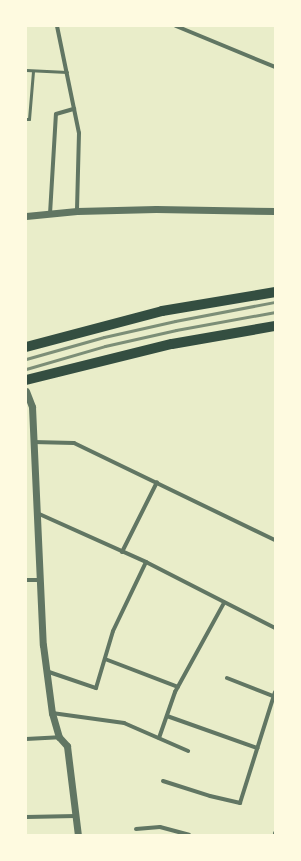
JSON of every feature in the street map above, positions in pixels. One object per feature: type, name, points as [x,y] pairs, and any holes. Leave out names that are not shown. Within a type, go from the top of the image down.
[{"type":"main road","points":[[26,347],[162,311],[275,292]]},
{"type":"main road","points":[[26,380],[172,344],[275,326]]},
{"type":"street","points":[[58,26],[79,133],[77,211]]},
{"type":"street","points":[[176,26],[275,67]]},
{"type":"street","points":[[50,214],[56,114],[74,109]]},
{"type":"street","points":[[26,216],[77,211],[156,209],[275,211]]},
{"type":"street","points":[[26,391],[32,407],[36,513],[41,580],[42,645],[52,713],[59,737],[67,746],[78,835]]},
{"type":"street","points":[[33,442],[74,442],[275,540]]},
{"type":"street","points":[[122,552],[157,482]]},
{"type":"street","points":[[36,513],[146,562],[275,628]]},
{"type":"street","points":[[46,671],[96,688],[113,631],[146,562]]},
{"type":"street","points":[[26,580],[41,580]]},
{"type":"street","points":[[159,738],[178,687],[224,603]]},
{"type":"street","points":[[105,659],[178,687]]},
{"type":"street","points":[[163,781],[210,796],[240,803],[274,694],[227,678]]},
{"type":"street","points":[[52,713],[124,723],[188,751]]},
{"type":"street","points":[[167,716],[257,748]]},
{"type":"street","points":[[26,739],[59,737]]},
{"type":"street","points":[[26,817],[76,816]]},
{"type":"street","points":[[136,829],[160,827],[189,835]]},
{"type":"lane","points":[[26,70],[67,72]]},
{"type":"lane","points":[[26,119],[29,119],[33,71]]},
{"type":"railway","points":[[26,359],[104,337],[175,321],[275,302]]},
{"type":"railway","points":[[26,369],[105,346],[176,330],[275,312]]}]
